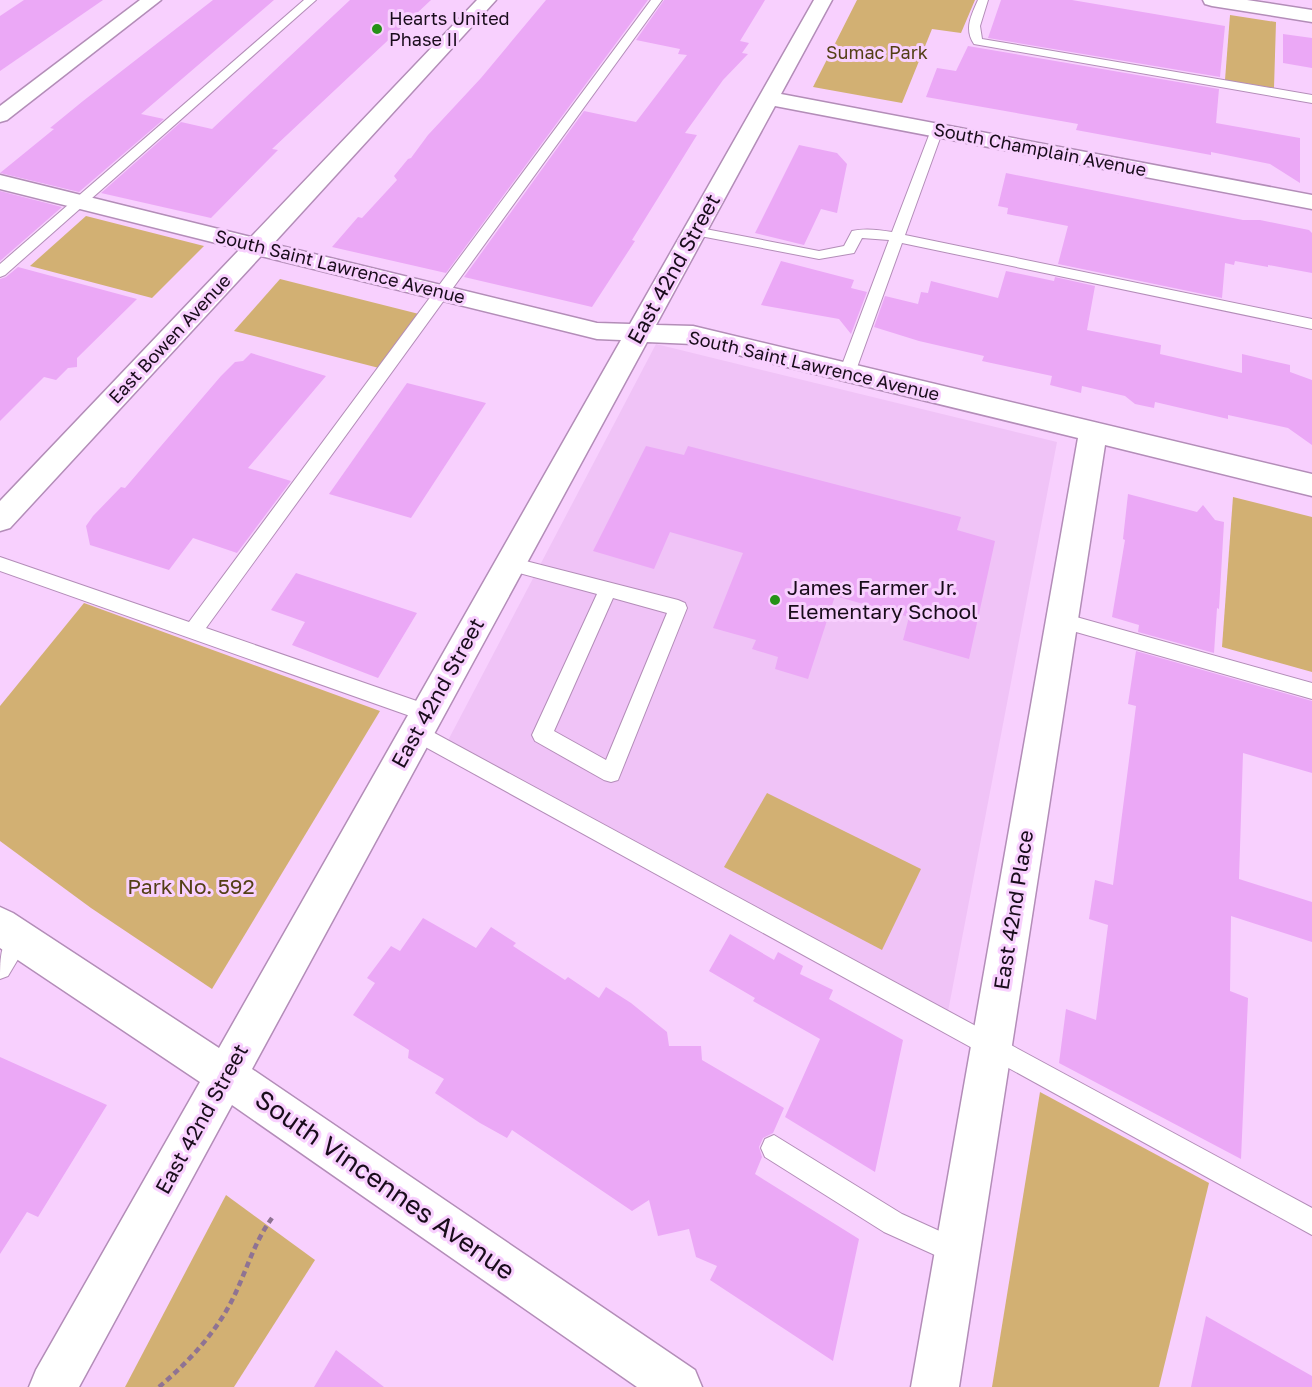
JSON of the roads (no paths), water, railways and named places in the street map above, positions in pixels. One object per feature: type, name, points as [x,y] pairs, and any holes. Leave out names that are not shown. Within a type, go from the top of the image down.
[{"type":"street","points":[[0,116],[152,0]]},
{"type":"street","name":"East Bowen Avenue","points":[[0,520],[487,0]]},
{"type":"street","name":"East 42nd Street","points":[[53,1387],[823,0]]},
{"type":"street","points":[[1212,0],[1312,16]]},
{"type":"street","name":"South Champlain Avenue","points":[[768,98],[1312,202]]},
{"type":"street","name":"South Saint Lawrence Avenue","points":[[0,182],[597,331],[693,335],[1312,485]]},
{"type":"street","name":"East 42nd Place","points":[[935,1387],[1093,433]]},
{"type":"street","name":"South Vincennes Avenue","points":[[6,944],[226,1076],[678,1387]]},
{"type":"lane","points":[[0,272],[311,0]]},
{"type":"lane","points":[[192,632],[657,0]]},
{"type":"lane","points":[[983,0],[974,24],[973,36],[978,42],[1312,99]]},
{"type":"lane","points":[[847,373],[937,130]]},
{"type":"lane","points":[[694,231],[819,255],[849,250],[857,234],[874,233],[1312,324]]},
{"type":"lane","points":[[0,564],[192,632],[421,723],[992,1046],[1312,1222]]},
{"type":"lane","points":[[510,564],[678,608],[612,773],[542,735],[608,590]]},
{"type":"lane","points":[[1062,621],[1312,691]]},
{"type":"lane","points":[[774,1148],[893,1223],[957,1252]]},
{"type":"place","name":"Hearts United Phase II","points":[[377,29]]},
{"type":"place","name":"James Farmer Jr. Elementary School","points":[[775,600]]},
{"type":"park label","name":"Sumac Park","points":[[877,53]]},
{"type":"park label","name":"Park No. 592","points":[[191,887]]}]
